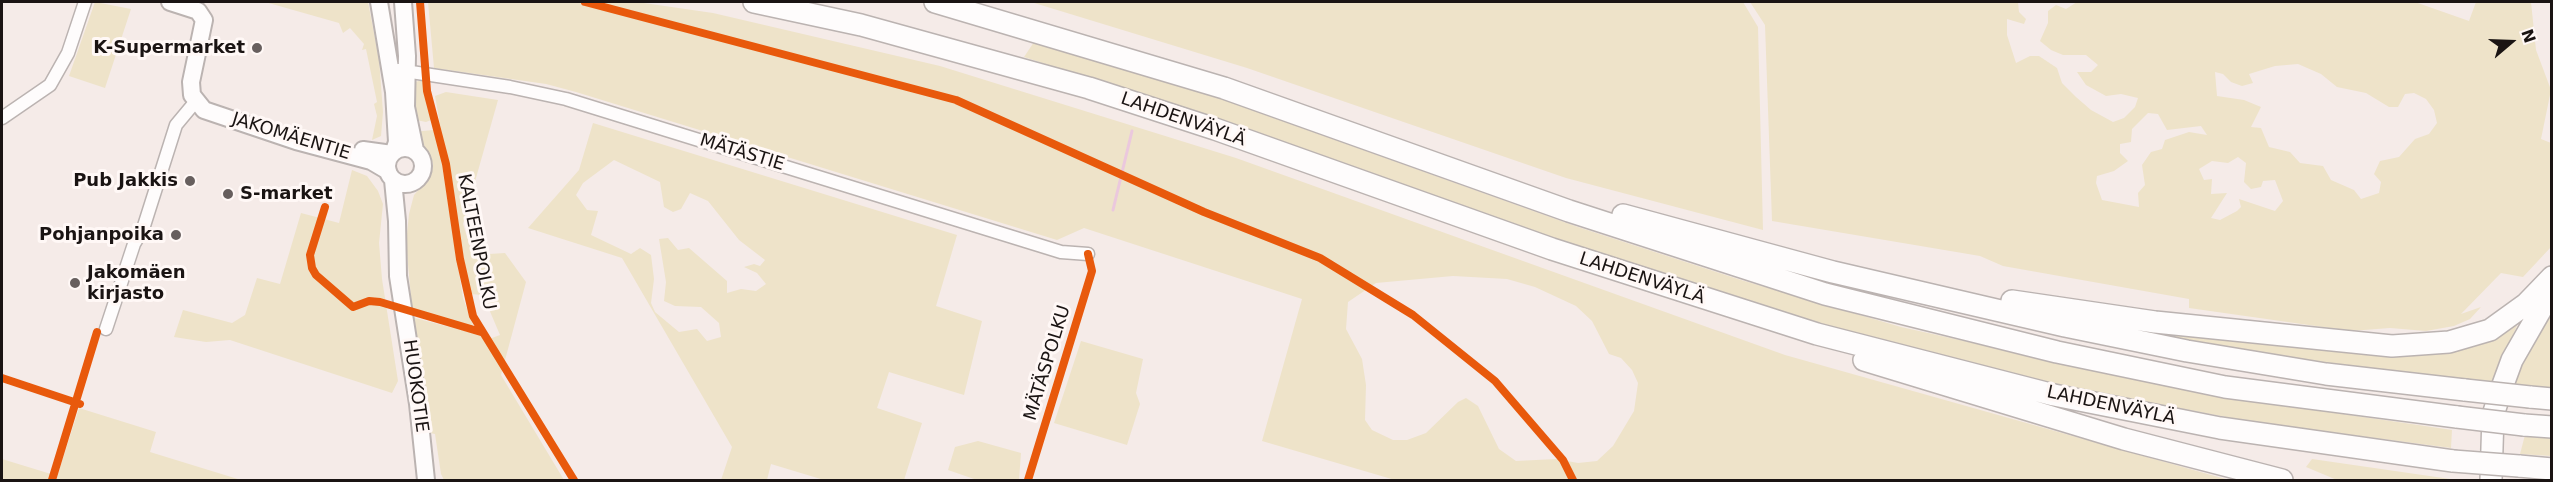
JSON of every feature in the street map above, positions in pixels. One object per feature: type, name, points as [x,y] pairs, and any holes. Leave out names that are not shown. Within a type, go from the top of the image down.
[{"type":"highway","name":"LAHDENVÄYLÄ","points":[[754,2],[861,25],[1089,88],[1706,301],[1817,334],[2054,395],[2231,430],[2453,461],[2552,469]]},
{"type":"highway","points":[[935,2],[1044,32],[1224,88],[1505,187],[1826,294],[2057,352],[2225,387],[2552,427]]},
{"type":"highway","points":[[1505,187],[1573,201],[1833,272],[2065,327],[2187,351],[2325,374],[2552,399]]},
{"type":"highway","points":[[1833,272],[2155,322],[2392,346],[2449,342],[2490,330],[2526,304],[2552,277]]},
{"type":"highway","points":[[2491,480],[2493,416],[2501,390],[2512,360],[2552,291]]},
{"type":"highway","points":[[1706,301],[1802,342],[2124,439],[2282,480]]},
{"type":"main road","points":[[170,2],[198,11],[204,20],[191,82],[196,101]]},
{"type":"main road","points":[[379,2],[399,70],[415,150],[424,165],[421,176],[414,183],[403,184],[390,176],[387,164],[393,153],[397,128],[399,70],[403,2]]},
{"type":"main road","name":"JAKOMÄENTIE","points":[[196,101],[212,103],[369,152],[393,153]]},
{"type":"main road","name":"JAKOMÄENTIE","points":[[196,101],[209,113],[370,161],[390,176]]},
{"type":"main road","points":[[393,153],[404,148],[415,150]]},
{"type":"main road","name":"HUOKOTIE","points":[[390,176],[398,221],[398,276],[418,404],[426,480]]},
{"type":"main road","name":"HUOKOTIE","points":[[398,221],[414,183]]},
{"type":"street","points":[[2,118],[50,85],[68,53],[85,2]]},
{"type":"street","name":"MÄTÄSTIE","points":[[399,70],[535,91],[599,107],[1061,252],[1088,254]]},
{"type":"street","points":[[106,329],[134,244],[143,229],[176,125],[196,101]]},
{"type":"shaded area","points":[[95,2],[131,9],[105,88],[69,76]]},
{"type":"shaded area","points":[[265,2],[368,2],[379,59],[383,112],[381,136],[372,140],[377,116],[374,104],[377,102],[366,49],[362,50],[364,44],[350,28],[343,33],[339,23]]},
{"type":"shaded area","points":[[428,2],[637,2],[713,13],[940,66],[1236,158],[1785,355],[2229,480],[1395,480],[1262,441],[1302,299],[1084,228],[1057,240],[546,84],[434,68]],"holes":[[[1453,276],[1507,279],[1535,287],[1576,306],[1592,321],[1609,354],[1621,358],[1632,370],[1638,383],[1634,411],[1613,446],[1597,461],[1578,463],[1556,459],[1516,461],[1499,449],[1478,406],[1466,398],[1458,402],[1426,433],[1407,440],[1393,440],[1372,430],[1365,420],[1366,385],[1362,359],[1346,329],[1348,302],[1376,283]]]},
{"type":"shaded area","points":[[1031,2],[1743,2],[1758,27],[1763,230],[1566,178],[1247,68]]},
{"type":"shaded area","points":[[1750,2],[2018,2],[2019,12],[2026,19],[2024,24],[2007,19],[2007,35],[2016,63],[2030,56],[2039,56],[2057,68],[2062,83],[2076,97],[2091,110],[2113,122],[2124,118],[2135,107],[2138,98],[2121,94],[2106,96],[2086,85],[2077,72],[2091,72],[2098,65],[2086,55],[2063,55],[2051,50],[2040,41],[2048,23],[2048,11],[2056,5],[2066,9],[2077,2],[2415,2],[2469,21],[2476,2],[2531,2],[2536,50],[2551,90],[2541,139],[2551,143],[2551,247],[2523,277],[2501,273],[2461,314],[2481,307],[2470,319],[2454,326],[2426,331],[2390,328],[2351,331],[2189,308],[2189,299],[2003,266],[1980,256],[1772,221],[1765,25]],"holes":[[[2298,64],[2321,74],[2337,87],[2366,93],[2389,107],[2398,107],[2405,94],[2414,93],[2426,99],[2434,110],[2437,123],[2429,134],[2415,139],[2399,157],[2380,161],[2374,174],[2381,182],[2379,193],[2361,199],[2354,190],[2331,180],[2323,166],[2300,163],[2290,152],[2269,147],[2261,128],[2251,127],[2261,107],[2244,100],[2217,96],[2215,72],[2223,74],[2231,82],[2242,86],[2253,83],[2249,74],[2275,66]],[[2148,113],[2158,114],[2167,130],[2201,126],[2207,135],[2189,132],[2165,140],[2162,149],[2151,152],[2142,165],[2145,185],[2138,193],[2139,207],[2102,200],[2096,183],[2097,176],[2114,171],[2128,161],[2120,153],[2120,144],[2131,142],[2132,129]],[[2238,157],[2246,163],[2244,182],[2251,189],[2261,187],[2263,181],[2275,180],[2283,201],[2275,211],[2239,199],[2241,207],[2237,211],[2220,220],[2211,218],[2227,193],[2211,194],[2212,179],[2204,180],[2199,169],[2212,161],[2228,163]]]},
{"type":"shaded area","points":[[1036,39],[1146,72],[1578,227],[1741,280],[1901,327],[2194,392],[2452,430],[2451,448],[2253,422],[2141,401],[2004,373],[1871,339],[1531,232],[1266,136],[1024,57]]},
{"type":"shaded area","points":[[422,80],[432,114],[431,120],[426,122],[411,119],[412,83]]},
{"type":"shaded area","points":[[446,92],[498,100],[463,224],[473,255],[505,253],[526,282],[501,375],[564,480],[444,480],[441,474],[435,434],[430,433],[411,317],[492,338],[500,335],[483,295],[470,294],[435,96]]},
{"type":"shaded area","points":[[593,123],[957,235],[936,306],[982,321],[964,395],[889,372],[877,408],[922,423],[904,480],[824,480],[771,464],[767,480],[721,480],[732,447],[622,258],[528,228],[579,170]],"holes":[[[614,160],[660,182],[664,207],[673,212],[681,209],[690,193],[708,201],[739,240],[765,260],[760,266],[754,264],[744,267],[757,273],[766,284],[756,291],[741,289],[727,293],[727,281],[689,248],[678,250],[668,238],[659,239],[666,282],[664,301],[675,306],[701,307],[719,323],[721,337],[707,341],[697,329],[679,332],[655,312],[651,303],[654,279],[651,255],[640,248],[631,254],[591,235],[598,211],[587,210],[576,195],[583,183]]]},
{"type":"shaded area","points":[[433,130],[438,140],[463,298],[474,328],[412,308],[406,243],[409,214],[414,195],[431,176],[433,164],[427,150],[413,132]]},
{"type":"shaded area","points":[[352,170],[367,176],[378,191],[383,204],[379,243],[382,279],[398,381],[392,393],[230,340],[206,342],[174,337],[183,310],[232,323],[245,315],[257,278],[280,284],[301,213],[339,223]]},
{"type":"shaded area","points":[[2551,301],[2551,390],[2509,386]]},
{"type":"shaded area","points":[[2054,315],[2397,350],[2519,321],[2491,385],[2350,367],[2198,343]]},
{"type":"shaded area","points":[[1081,341],[1143,359],[1136,393],[1140,404],[1127,445],[1054,423]]},
{"type":"shaded area","points":[[79,408],[156,432],[150,452],[241,480],[56,480]]},
{"type":"shaded area","points":[[2525,435],[2551,438],[2551,456],[2520,454]]},
{"type":"shaded area","points":[[978,441],[1021,453],[1019,480],[977,480],[948,470],[955,447]]},
{"type":"shaded area","points":[[2,459],[51,474],[49,480],[2,480]]},
{"type":"shaded area","points":[[2312,459],[2457,480],[2337,480],[2306,467]]},
{"type":"waterway","points":[[1113,210],[1132,131]]},
{"type":"cycle path","name":"KALTEENPOLKU","points":[[420,2],[427,91],[446,164],[460,259],[473,316],[574,480]]},
{"type":"cycle path","points":[[585,2],[956,100],[1204,212],[1320,258],[1413,315],[1495,381],[1563,460],[1573,480]]},
{"type":"cycle path","points":[[325,207],[310,255],[312,268],[316,275],[353,307],[369,301],[380,302],[481,332]]},
{"type":"cycle path","name":"MÄTÄSPOLKU","points":[[1028,480],[1092,271],[1088,254]]},
{"type":"cycle path","points":[[52,480],[97,332]]},
{"type":"cycle path","points":[[2,378],[80,404]]},
{"type":"place","name":"K-Supermarket","points":[[257,48]]},
{"type":"place","name":"Pub Jakkis","points":[[190,181]]},
{"type":"place","name":"S-market","points":[[228,194]]},
{"type":"place","name":"Pohjanpoika","points":[[176,235]]},
{"type":"place","name":"Jakomäen kirjasto","points":[[75,283]]}]
